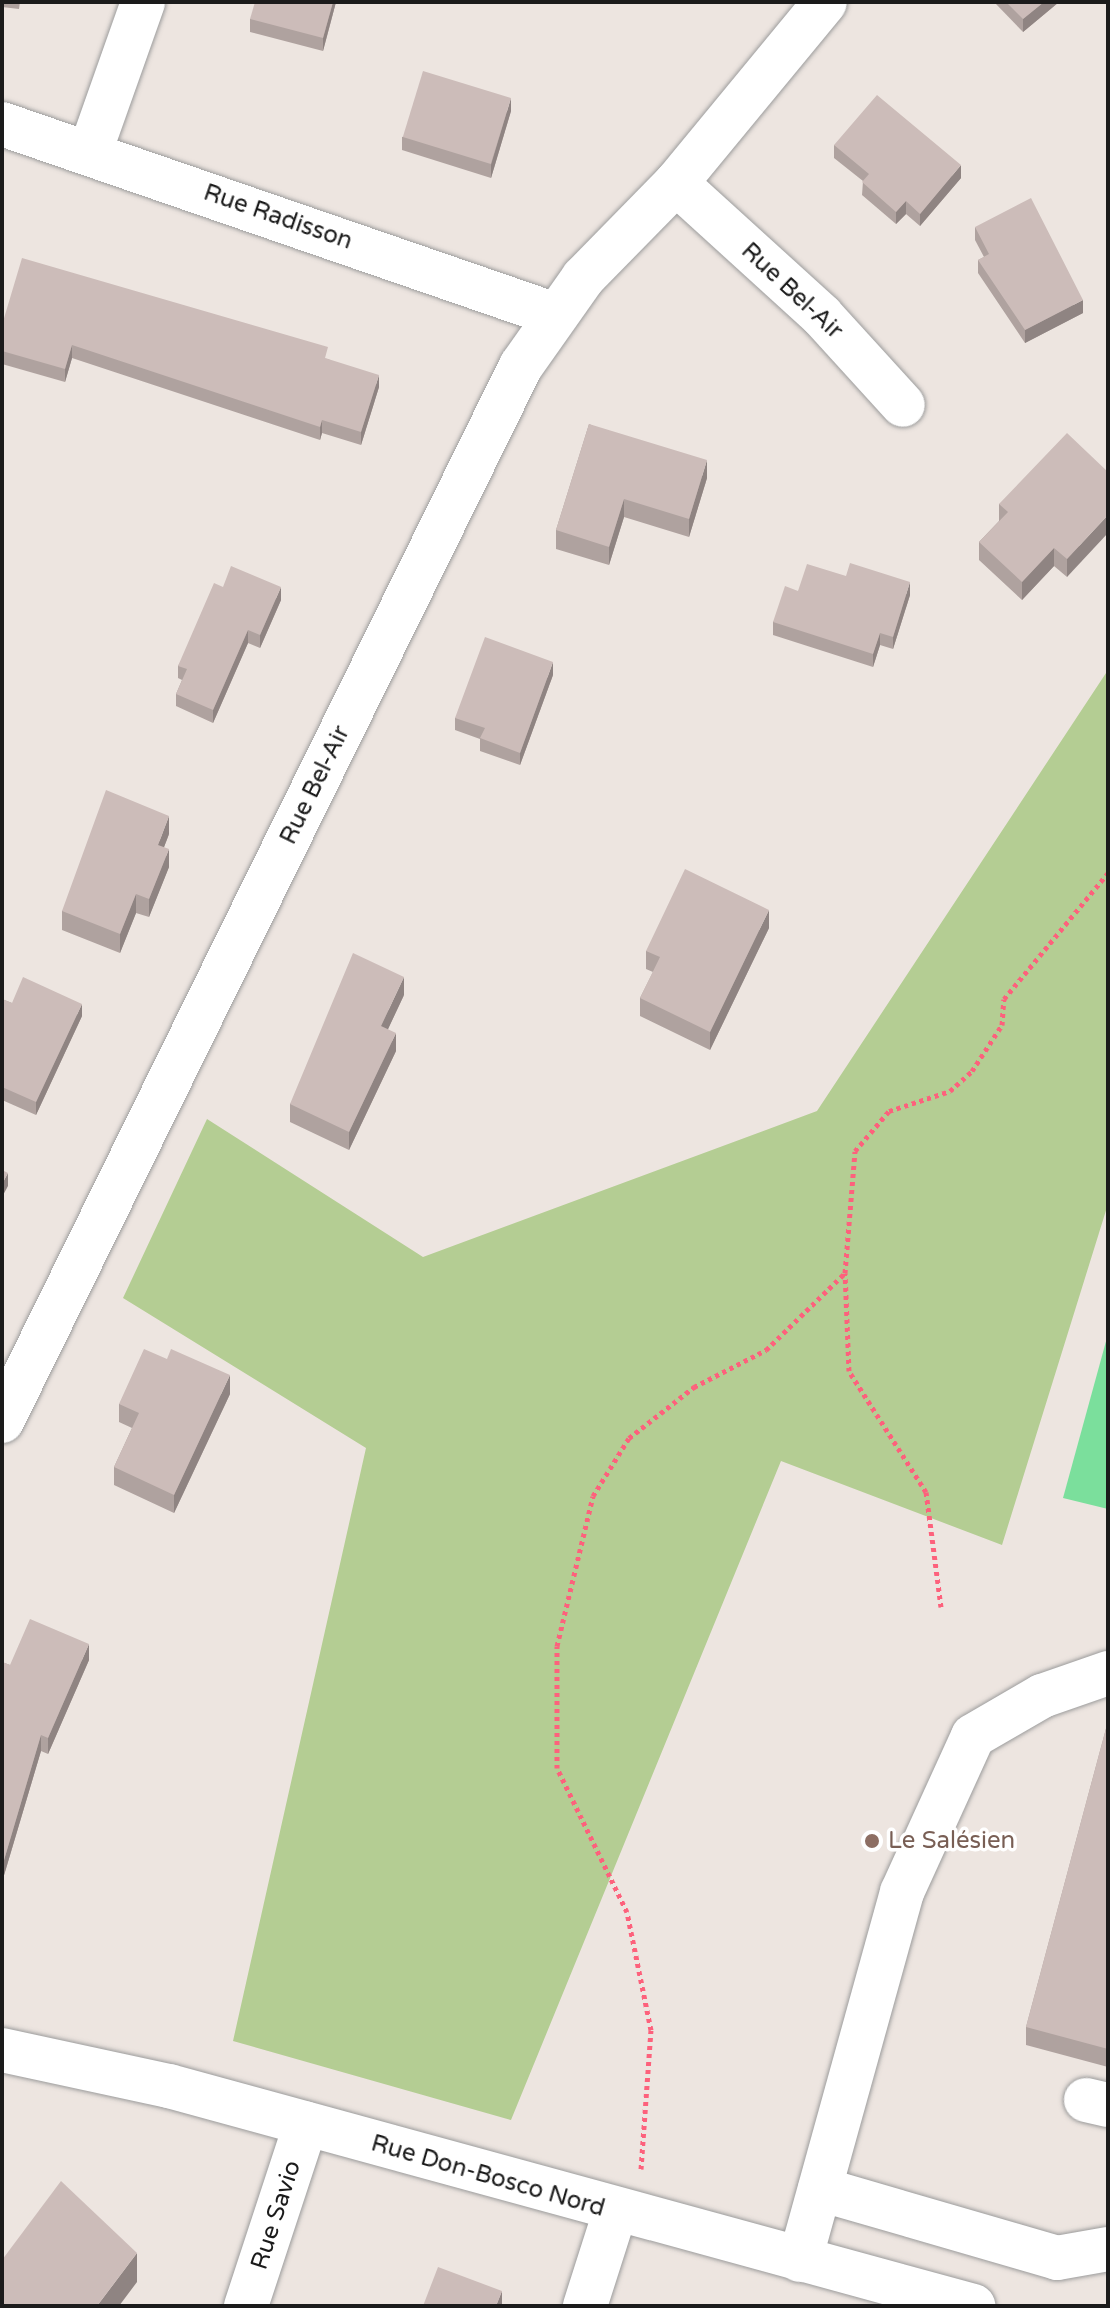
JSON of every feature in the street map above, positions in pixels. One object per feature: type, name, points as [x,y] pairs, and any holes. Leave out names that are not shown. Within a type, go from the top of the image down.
[{"type":"street","points":[[90,152],[143,2]]},
{"type":"street","name":"Rue Bel-Air","points":[[2,1421],[553,314],[676,183],[825,2]]},
{"type":"street","name":"Rue Radisson","points":[[2,124],[553,314]]},
{"type":"street","name":"Rue Bel-Air","points":[[676,183],[822,316],[903,405]]},
{"type":"street","points":[[800,2260],[902,1892],[973,1736],[1042,1696],[1108,1673]]},
{"type":"street","name":"Rue Don-Bosco Nord","points":[[2,2050],[306,2124],[629,2215],[973,2306]]},
{"type":"street","name":"Rue Savio","points":[[246,2306],[306,2124]]},
{"type":"street","points":[[820,2189],[1057,2258],[1108,2249]]},
{"type":"street","points":[[585,2306],[629,2215]]},
{"type":"path","points":[[941,1607],[926,1492],[849,1371],[845,1273],[855,1151],[865,1132],[889,1111],[950,1091],[972,1071],[1002,1025],[1004,999],[1108,873]]},
{"type":"path","points":[[629,2215],[651,2030],[627,1912],[557,1768],[557,1646],[593,1496],[629,1438],[694,1387],[766,1350],[845,1273]]},
{"type":"green space","points":[[1108,670],[1108,1204],[1002,1545],[781,1461],[511,2120],[233,2041],[366,1448],[123,1298],[207,1119],[423,1257],[817,1111]]},
{"type":"green space","points":[[1108,1334],[1108,1509],[1063,1498]]},
{"type":"building","points":[[255,2],[333,2],[323,38],[250,19]]},
{"type":"building","points":[[1006,2],[1044,2],[1023,19]]},
{"type":"building","points":[[423,71],[511,98],[491,164],[403,137]]},
{"type":"building","points":[[877,95],[961,165],[920,214],[906,201],[896,212],[862,182],[869,174],[834,145]]},
{"type":"building","points":[[1031,198],[1083,300],[1025,330],[978,260],[989,254],[975,227]]},
{"type":"building","points":[[22,258],[328,347],[325,358],[379,375],[361,432],[322,420],[320,427],[72,345],[65,369],[2,351],[2,325]]},
{"type":"building","points":[[589,424],[707,460],[689,519],[624,499],[609,547],[556,530]]},
{"type":"building","points":[[1067,433],[1108,472],[1108,515],[1067,559],[1054,548],[1022,582],[979,542],[1008,512],[999,504]]},
{"type":"building","points":[[850,563],[910,582],[893,637],[880,633],[873,654],[773,622],[785,586],[798,591],[807,564],[846,576]]},
{"type":"building","points":[[231,566],[281,587],[260,635],[248,630],[213,710],[176,694],[187,669],[178,666],[214,583],[223,587]]},
{"type":"building","points":[[485,637],[553,662],[520,753],[480,738],[485,728],[455,718]]},
{"type":"building","points":[[106,790],[169,816],[158,845],[169,849],[149,899],[136,894],[120,934],[62,911]]},
{"type":"building","points":[[685,869],[769,910],[710,1032],[640,998],[660,957],[646,951]]},
{"type":"building","points":[[353,953],[404,977],[381,1026],[396,1033],[349,1132],[290,1104]]},
{"type":"building","points":[[23,977],[82,1004],[36,1102],[2,1087],[2,999],[12,1003]]},
{"type":"building","points":[[2,1170],[8,1173],[2,1184]]},
{"type":"building","points":[[144,1349],[167,1359],[171,1349],[230,1375],[174,1495],[114,1467],[139,1413],[119,1404]]},
{"type":"building","points":[[30,1619],[89,1644],[48,1738],[41,1735],[2,1867],[2,1662],[10,1665]]},
{"type":"building","points":[[1108,1721],[1108,2049],[1026,2027]]},
{"type":"building","points":[[61,2181],[137,2253],[97,2306],[2,2306],[2,2260]]},
{"type":"building","points":[[438,2267],[502,2291],[496,2306],[423,2306]]},
{"type":"place","name":"Le Salésien","points":[[872,1841]]}]
